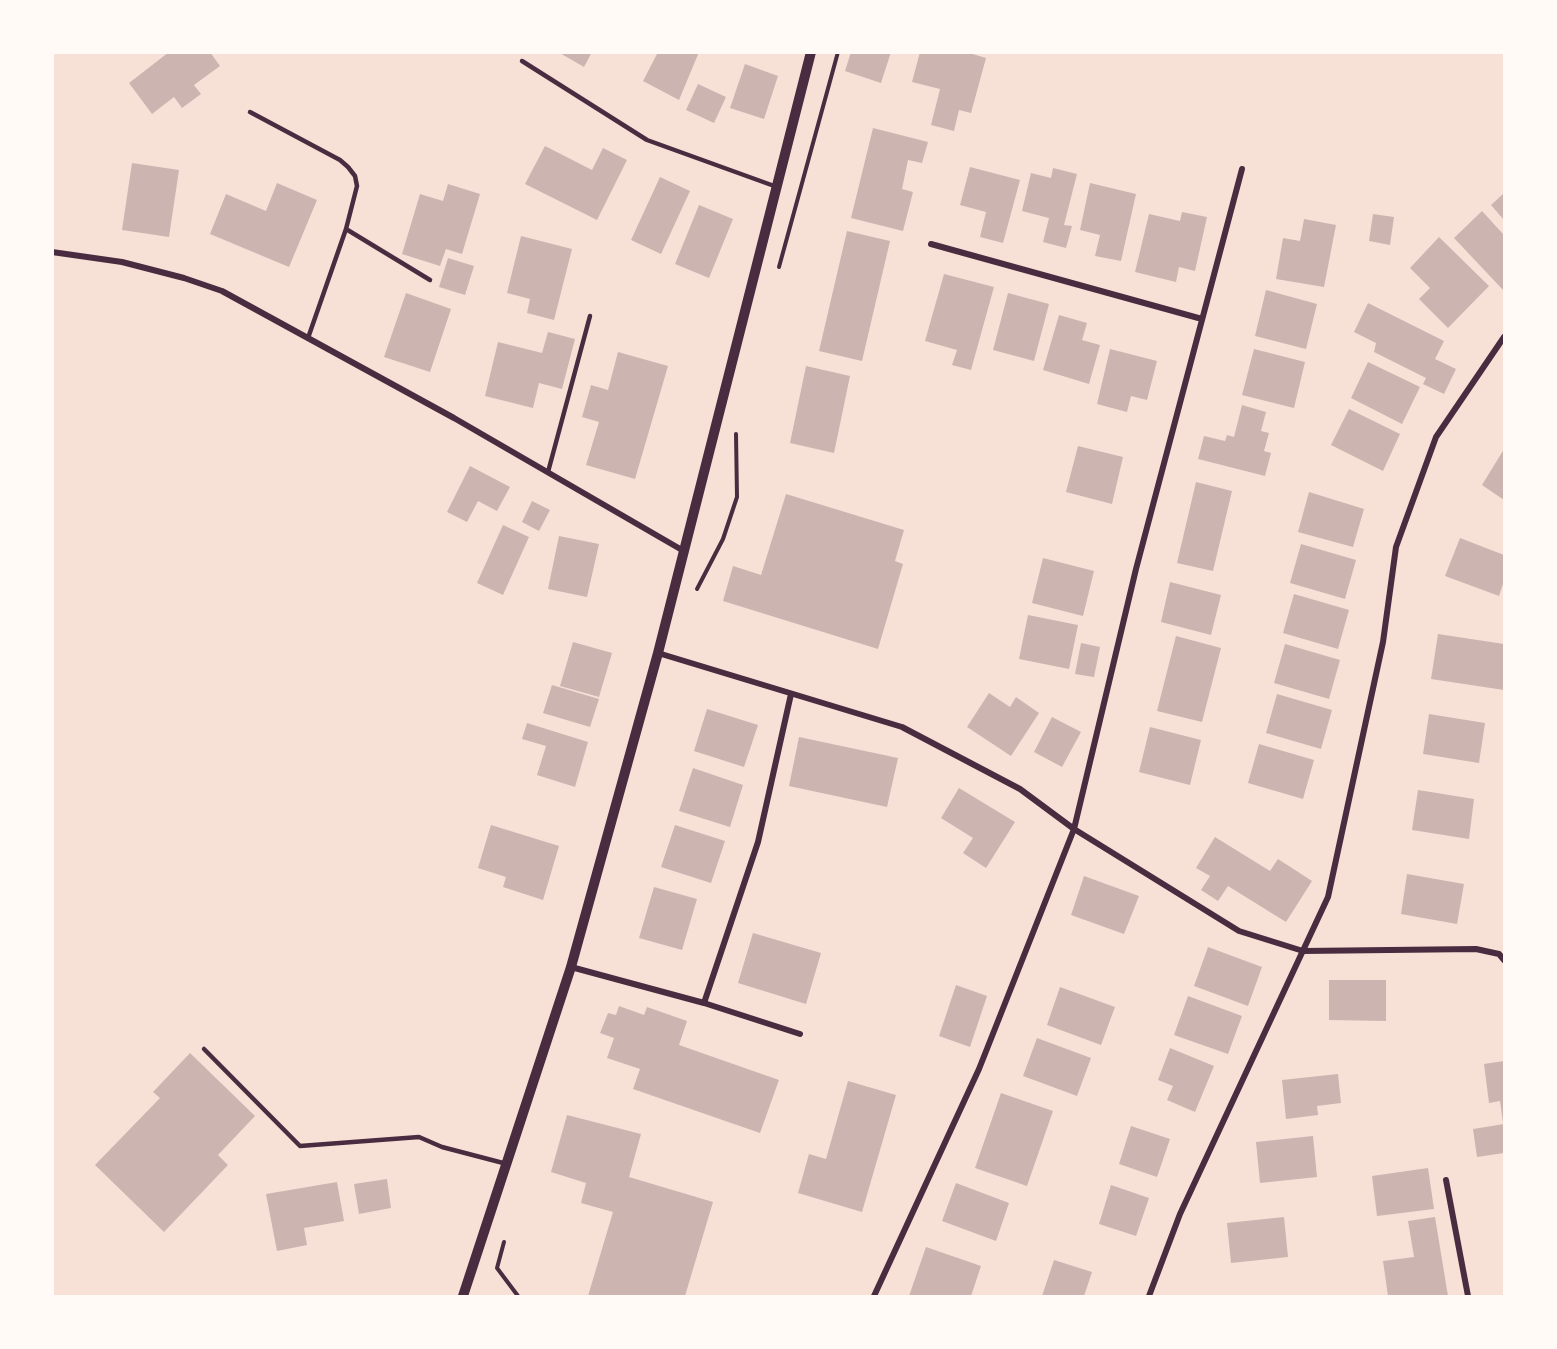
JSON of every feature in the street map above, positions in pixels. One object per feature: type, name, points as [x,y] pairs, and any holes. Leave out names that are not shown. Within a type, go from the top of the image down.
[{"type":"street","points":[[463,1296],[571,967],[657,652],[811,52]]},
{"type":"street","points":[[874,1296],[979,1069],[1074,829],[1136,569],[1242,169]]},
{"type":"street","points":[[931,244],[1202,320]]},
{"type":"street","points":[[52,252],[123,262],[222,291],[454,418],[682,550]]},
{"type":"street","points":[[1149,1296],[1180,1214],[1328,897],[1383,642],[1396,548],[1436,437],[1504,337]]},
{"type":"street","points":[[657,652],[902,727],[1020,789],[1074,829],[1239,931],[1303,951],[1476,949],[1499,954],[1504,960]]},
{"type":"street","points":[[704,1003],[758,842],[791,694]]},
{"type":"street","points":[[571,967],[704,1003],[800,1034]]},
{"type":"street","points":[[1446,1180],[1468,1296]]},
{"type":"lane","points":[[522,61],[647,140],[777,187]]},
{"type":"lane","points":[[250,112],[340,160],[355,176],[357,186],[346,229],[308,338]]},
{"type":"lane","points":[[346,229],[430,279]]},
{"type":"lane","points":[[548,472],[590,316]]},
{"type":"lane","points":[[204,1049],[300,1146],[419,1137],[442,1147],[507,1164]]},
{"type":"building","points":[[169,52],[210,52],[220,66],[194,85],[201,94],[182,108],[174,97],[152,114],[129,83]]},
{"type":"building","points":[[558,52],[592,52],[584,67]]},
{"type":"building","points":[[658,52],[699,52],[679,100],[643,81]]},
{"type":"building","points":[[851,52],[891,52],[881,83],[845,71]]},
{"type":"building","points":[[920,52],[966,52],[986,58],[971,113],[959,110],[954,131],[931,125],[940,89],[912,82]]},
{"type":"building","points":[[745,64],[778,76],[764,119],[730,108]]},
{"type":"building","points":[[698,84],[726,97],[714,123],[686,110]]},
{"type":"building","points":[[873,128],[928,142],[922,163],[908,160],[902,189],[913,192],[903,231],[851,218]]},
{"type":"building","points":[[545,146],[592,170],[603,148],[627,160],[597,220],[525,184]]},
{"type":"building","points":[[132,163],[179,170],[169,237],[122,230]]},
{"type":"building","points":[[970,167],[1020,180],[1003,243],[980,237],[986,212],[960,205]]},
{"type":"building","points":[[1053,168],[1077,174],[1064,225],[1072,226],[1066,248],[1043,242],[1049,218],[1022,211],[1031,173],[1051,178]]},
{"type":"building","points":[[660,177],[690,191],[661,254],[631,240]]},
{"type":"building","points":[[277,183],[317,200],[289,267],[210,234],[226,194],[266,211]]},
{"type":"building","points":[[1090,183],[1136,194],[1121,261],[1095,256],[1100,235],[1080,230]]},
{"type":"building","points":[[448,184],[480,194],[462,254],[446,249],[440,266],[402,254],[420,194],[443,201]]},
{"type":"building","points":[[1504,193],[1504,220],[1491,205]]},
{"type":"building","points":[[699,205],[733,219],[709,278],[675,264]]},
{"type":"building","points":[[1482,211],[1504,235],[1504,291],[1454,238]]},
{"type":"building","points":[[1182,212],[1207,217],[1195,271],[1179,267],[1176,282],[1135,272],[1149,214],[1180,221]]},
{"type":"building","points":[[1373,214],[1394,217],[1390,245],[1369,241]]},
{"type":"building","points":[[1304,219],[1336,225],[1324,287],[1276,279],[1283,238],[1300,241]]},
{"type":"building","points":[[847,231],[890,241],[862,361],[819,351]]},
{"type":"building","points":[[521,236],[572,249],[554,320],[527,313],[530,299],[507,293]]},
{"type":"building","points":[[1439,237],[1489,286],[1448,328],[1419,299],[1430,288],[1410,268]]},
{"type":"building","points":[[448,258],[474,266],[465,295],[439,287]]},
{"type":"building","points":[[944,274],[994,287],[971,370],[952,365],[957,350],[925,341]]},
{"type":"building","points":[[1266,290],[1317,304],[1306,349],[1255,336]]},
{"type":"building","points":[[406,293],[451,309],[430,372],[384,357]]},
{"type":"building","points":[[1008,293],[1049,304],[1034,361],[993,350]]},
{"type":"building","points":[[1368,303],[1444,341],[1435,359],[1456,369],[1444,394],[1423,384],[1426,378],[1374,352],[1376,343],[1354,332]]},
{"type":"building","points":[[1059,315],[1087,323],[1082,340],[1100,345],[1089,384],[1043,370]]},
{"type":"building","points":[[548,332],[575,339],[562,389],[539,383],[533,408],[485,396],[498,342],[542,353]]},
{"type":"building","points":[[1110,349],[1157,361],[1147,400],[1131,396],[1127,412],[1097,404]]},
{"type":"building","points":[[1254,349],[1305,362],[1294,408],[1242,395]]},
{"type":"building","points":[[618,352],[668,366],[635,479],[586,465],[599,422],[582,417],[591,385],[608,390]]},
{"type":"building","points":[[1368,362],[1420,387],[1402,424],[1351,398]]},
{"type":"building","points":[[806,366],[850,376],[834,453],[790,443]]},
{"type":"building","points":[[1242,405],[1266,412],[1261,431],[1269,433],[1264,451],[1271,453],[1265,476],[1198,459],[1204,436],[1225,441],[1227,435],[1234,437]]},
{"type":"building","points":[[1349,409],[1400,434],[1383,471],[1331,445]]},
{"type":"building","points":[[1078,446],[1123,457],[1112,504],[1066,492]]},
{"type":"building","points":[[1504,449],[1504,500],[1482,485]]},
{"type":"building","points":[[470,466],[510,487],[497,511],[478,501],[467,522],[447,512]]},
{"type":"building","points":[[1196,482],[1232,491],[1213,571],[1177,563]]},
{"type":"building","points":[[1309,492],[1364,509],[1353,547],[1298,532]]},
{"type":"building","points":[[786,494],[904,530],[895,561],[903,564],[878,649],[723,601],[733,566],[761,575]]},
{"type":"building","points":[[532,501],[550,510],[539,531],[522,522]]},
{"type":"building","points":[[503,525],[529,537],[503,595],[477,583]]},
{"type":"building","points":[[559,536],[599,544],[587,597],[548,589]]},
{"type":"building","points":[[1460,538],[1504,555],[1504,581],[1499,596],[1445,576]]},
{"type":"building","points":[[1301,544],[1356,560],[1345,599],[1290,583]]},
{"type":"building","points":[[1043,558],[1094,571],[1083,616],[1032,603]]},
{"type":"building","points":[[1170,582],[1221,595],[1211,635],[1161,622]]},
{"type":"building","points":[[1294,594],[1349,610],[1338,649],[1283,633]]},
{"type":"building","points":[[1028,615],[1078,625],[1069,669],[1019,659]]},
{"type":"building","points":[[1438,634],[1504,644],[1504,690],[1431,679]]},
{"type":"building","points":[[1176,636],[1221,648],[1202,722],[1157,711]]},
{"type":"building","points":[[573,642],[612,653],[599,697],[560,686]]},
{"type":"building","points":[[1081,643],[1100,647],[1094,677],[1075,674]]},
{"type":"building","points":[[1285,644],[1340,660],[1329,699],[1274,683]]},
{"type":"building","points":[[552,685],[599,699],[590,727],[543,713]]},
{"type":"building","points":[[989,693],[1010,707],[1016,697],[1039,713],[1011,756],[967,727]]},
{"type":"building","points":[[1277,694],[1332,710],[1321,749],[1266,733]]},
{"type":"building","points":[[707,709],[758,725],[744,767],[694,751]]},
{"type":"building","points":[[1429,714],[1485,723],[1479,763],[1423,754]]},
{"type":"building","points":[[1052,717],[1081,732],[1062,767],[1034,752]]},
{"type":"building","points":[[527,723],[588,742],[575,787],[537,775],[546,746],[522,739]]},
{"type":"building","points":[[1150,727],[1201,740],[1190,785],[1139,772]]},
{"type":"building","points":[[799,737],[898,758],[887,807],[789,786]]},
{"type":"building","points":[[1259,744],[1314,760],[1303,799],[1248,783]]},
{"type":"building","points":[[693,768],[743,785],[730,827],[679,811]]},
{"type":"building","points":[[959,788],[1015,822],[986,868],[963,853],[973,838],[941,818]]},
{"type":"building","points":[[1418,790],[1474,799],[1469,839],[1412,830]]},
{"type":"building","points":[[491,825],[559,846],[543,900],[503,887],[506,877],[478,868]]},
{"type":"building","points":[[675,825],[725,841],[711,883],[661,867]]},
{"type":"building","points":[[1215,837],[1270,871],[1278,859],[1312,881],[1286,922],[1228,886],[1218,901],[1201,890],[1210,876],[1196,868]]},
{"type":"building","points":[[1407,874],[1464,884],[1457,924],[1401,914]]},
{"type":"building","points":[[1084,876],[1139,896],[1124,934],[1071,915]]},
{"type":"building","points":[[654,887],[697,899],[682,950],[639,938]]},
{"type":"building","points":[[753,933],[821,953],[806,1004],[738,983]]},
{"type":"building","points":[[1208,947],[1262,967],[1248,1006],[1194,986]]},
{"type":"building","points":[[1329,980],[1386,980],[1386,1021],[1329,1020]]},
{"type":"building","points":[[956,985],[987,996],[970,1047],[939,1036]]},
{"type":"building","points":[[1060,987],[1115,1007],[1101,1045],[1047,1025]]},
{"type":"building","points":[[1188,996],[1242,1016],[1228,1054],[1174,1035]]},
{"type":"building","points":[[619,1006],[644,1015],[647,1007],[687,1021],[679,1045],[779,1080],[760,1133],[633,1089],[640,1069],[607,1058],[614,1038],[600,1033],[608,1013],[616,1015]]},
{"type":"building","points":[[1037,1038],[1091,1058],[1077,1096],[1023,1076]]},
{"type":"building","points":[[1170,1048],[1214,1066],[1195,1112],[1167,1100],[1173,1086],[1158,1080]]},
{"type":"building","points":[[190,1053],[255,1116],[218,1155],[228,1165],[164,1232],[95,1165],[160,1098],[153,1092]]},
{"type":"building","points":[[1504,1061],[1503,1123],[1500,1101],[1489,1103],[1484,1064]]},
{"type":"building","points":[[1338,1074],[1341,1103],[1317,1106],[1318,1115],[1286,1119],[1282,1080]]},
{"type":"building","points":[[848,1081],[896,1095],[862,1212],[798,1193],[809,1154],[826,1159]]},
{"type":"building","points":[[1001,1093],[1053,1111],[1027,1186],[975,1168]]},
{"type":"building","points":[[567,1115],[641,1134],[629,1177],[713,1202],[685,1296],[588,1296],[613,1212],[581,1203],[586,1183],[551,1172]]},
{"type":"building","points":[[1504,1124],[1504,1153],[1477,1157],[1473,1129]]},
{"type":"building","points":[[1131,1126],[1170,1139],[1157,1177],[1119,1164]]},
{"type":"building","points":[[1313,1136],[1317,1177],[1260,1183],[1256,1142]]},
{"type":"building","points":[[1428,1168],[1434,1209],[1377,1216],[1372,1176]]},
{"type":"building","points":[[387,1179],[391,1208],[359,1214],[354,1184]]},
{"type":"building","points":[[337,1182],[344,1221],[304,1228],[307,1245],[277,1251],[266,1194]]},
{"type":"building","points":[[956,1183],[1009,1203],[996,1241],[942,1221]]},
{"type":"building","points":[[1111,1185],[1149,1198],[1136,1236],[1099,1224]]},
{"type":"building","points":[[1284,1217],[1288,1257],[1231,1263],[1227,1223]]},
{"type":"building","points":[[1435,1217],[1448,1296],[1388,1296],[1383,1261],[1414,1257],[1408,1221]]},
{"type":"building","points":[[926,1247],[981,1266],[971,1296],[909,1296]]},
{"type":"building","points":[[1054,1260],[1092,1272],[1084,1296],[1042,1296]]}]
